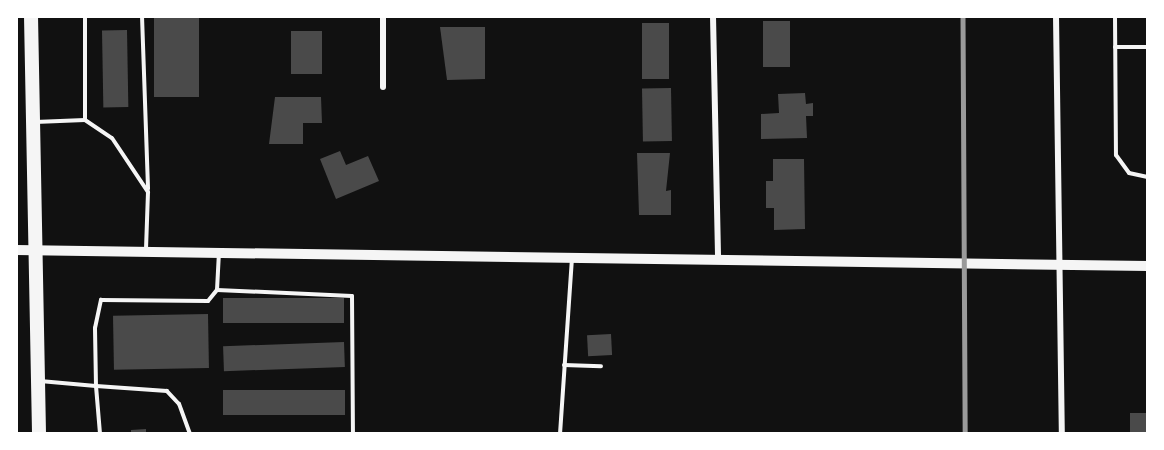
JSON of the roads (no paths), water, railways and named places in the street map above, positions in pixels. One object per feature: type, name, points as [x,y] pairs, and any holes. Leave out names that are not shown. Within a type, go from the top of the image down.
[{"type":"highway","points":[[31,16],[39,434]]},
{"type":"street","points":[[383,16],[383,87]]},
{"type":"street","points":[[713,16],[718,261]]},
{"type":"street","points":[[1056,16],[1062,434]]},
{"type":"street","points":[[16,250],[1148,266]]},
{"type":"lane","points":[[85,16],[85,120]]},
{"type":"lane","points":[[142,16],[148,192],[146,251]]},
{"type":"lane","points":[[1115,16],[1116,155],[1129,173],[1148,177]]},
{"type":"lane","points":[[1115,47],[1148,46]]},
{"type":"lane","points":[[34,122],[85,120],[112,138],[148,192]]},
{"type":"lane","points":[[100,434],[95,328],[101,300],[208,301],[217,290],[220,254]]},
{"type":"lane","points":[[560,434],[573,258]]},
{"type":"lane","points":[[217,290],[352,296],[353,434]]},
{"type":"lane","points":[[564,365],[601,366]]},
{"type":"lane","points":[[38,381],[167,391],[179,404],[190,434]]},
{"type":"railway","points":[[963,16],[965,434]]}]
